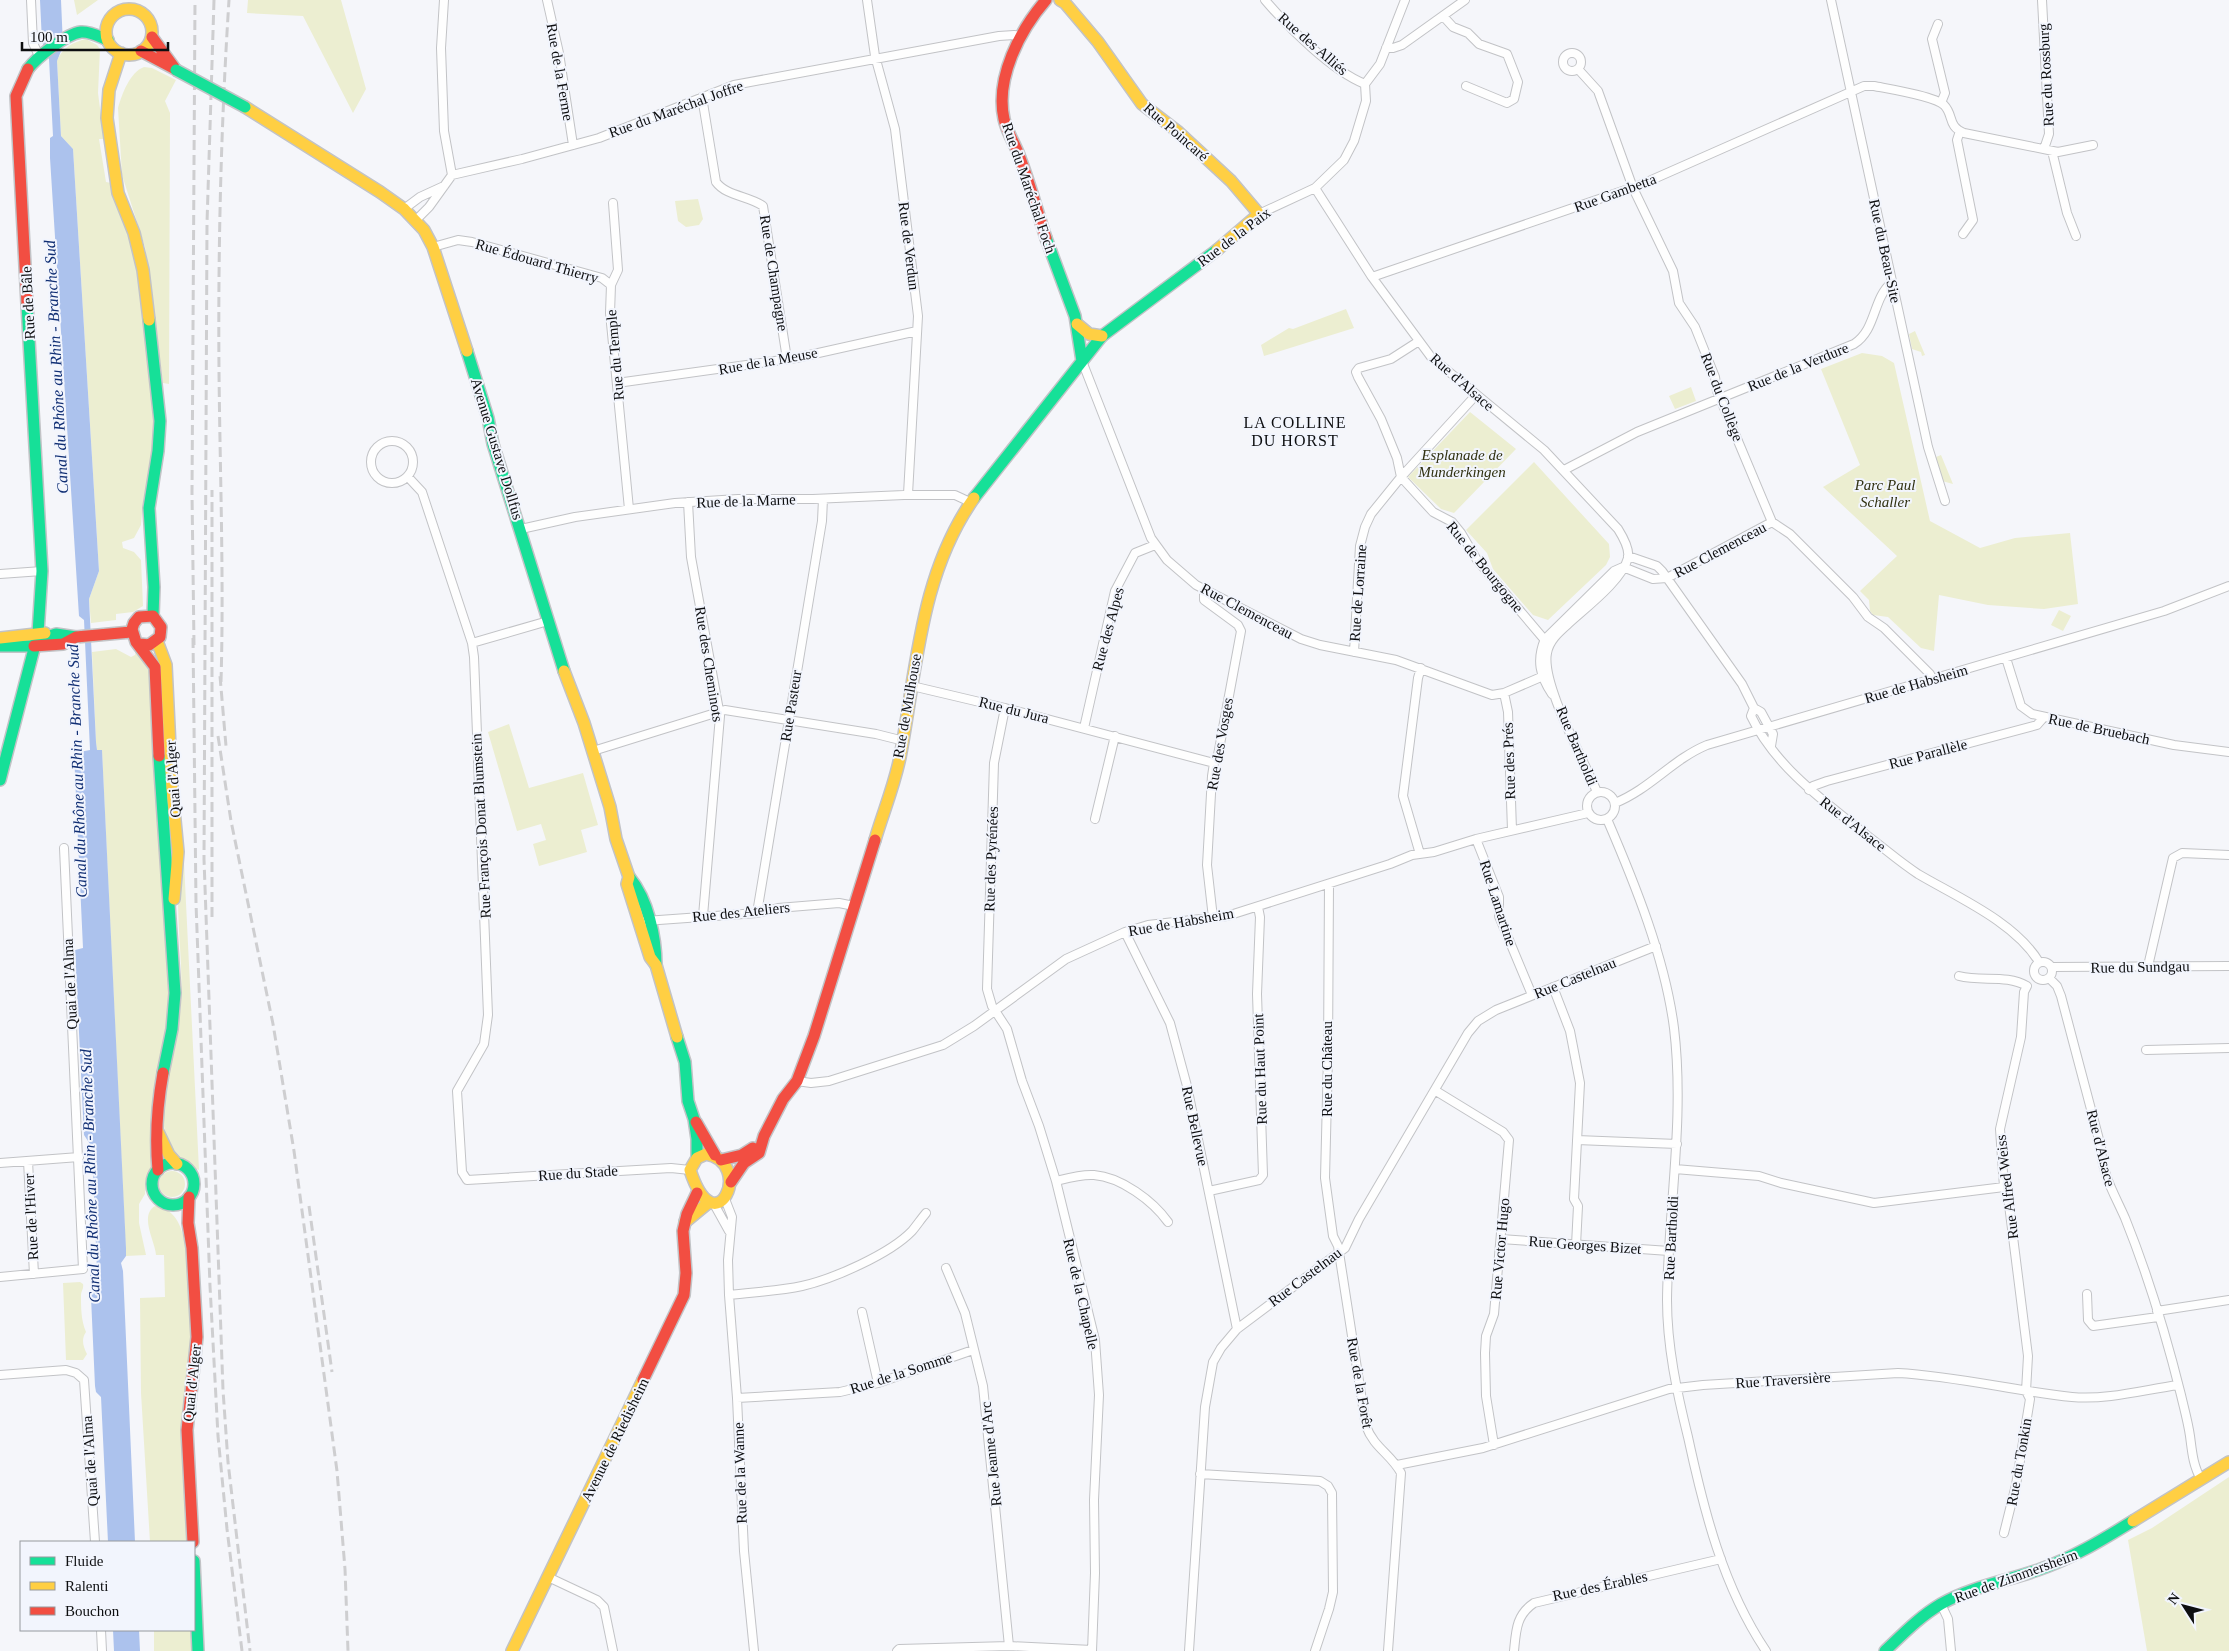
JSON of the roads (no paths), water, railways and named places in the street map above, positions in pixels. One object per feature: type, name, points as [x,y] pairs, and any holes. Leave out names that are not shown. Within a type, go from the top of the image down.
[{"type":"main road","points":[[139,11],[145,0]]},
{"type":"main road","name":"Rue du Maréchal Foch","points":[[1046,0],[1039,7],[1021,36],[1012,55],[1005,84],[1003,104],[1005,122],[1020,157],[1077,324],[1078,353],[1082,361]]},
{"type":"main road","name":"Rue Poincaré","points":[[1060,0],[1065,3],[1098,42],[1142,104],[1177,132],[1231,181],[1260,214]]},
{"type":"main road","points":[[108,40],[107,29],[113,16],[126,9],[139,11],[148,18],[151,24],[152,36],[149,43],[141,51],[134,54],[121,53],[109,90],[107,118],[118,193],[134,233],[143,270],[160,421],[158,451],[149,508],[154,587],[153,616],[161,627],[161,632],[157,641],[149,645],[140,644],[133,638],[131,632],[132,624],[139,617],[153,616]]},
{"type":"main road","name":"Rue de Bâle","points":[[44,633],[16,96],[21,79],[29,66],[42,54],[77,33],[92,34],[108,40],[114,49],[121,53]]},
{"type":"main road","points":[[152,36],[176,70]]},
{"type":"main road","name":"Avenue Gustave Dollfus","points":[[141,51],[244,107],[351,173],[416,220],[433,247],[463,336],[488,418],[493,444],[521,529],[548,621],[573,698],[593,751],[629,877],[627,884],[650,957],[656,965],[685,1062],[688,1101],[694,1119],[697,1140],[697,1158]]},
{"type":"main road","name":"Rue de la Paix","points":[[1082,361],[1102,336],[1125,317],[1208,258],[1260,214]]},
{"type":"main road","points":[[1077,324],[1089,334],[1102,336]]},
{"type":"main road","name":"Rue de Mulhouse","points":[[730,1182],[744,1163],[759,1153],[764,1136],[783,1099],[797,1080],[814,1036],[904,741],[922,622],[934,578],[944,554],[970,502],[1082,361]]},
{"type":"main road","points":[[0,646],[62,644],[76,638],[131,632]]},
{"type":"main road","points":[[0,780],[29,674],[34,646],[44,633]]},
{"type":"main road","points":[[0,638],[44,633],[62,633],[76,638]]},
{"type":"main road","name":"Quai d'Alger","points":[[157,641],[166,665],[172,790],[177,832],[177,867],[171,919]]},
{"type":"main road","name":"Quai d'Alger","points":[[140,644],[155,667],[165,860],[171,919],[175,994],[174,1011],[159,1091],[156,1144],[158,1170],[152,1182],[153,1191],[161,1202],[171,1205],[188,1224]]},
{"type":"main road","name":"Avenue Gustave Dollfus","points":[[629,877],[634,881],[648,920],[658,955],[656,965]]},
{"type":"main road","name":"Avenue Gustave Dollfus","points":[[694,1119],[718,1157]]},
{"type":"main road","name":"Quai d'Alger","points":[[157,1130],[169,1155],[177,1164],[186,1169],[192,1177],[193,1188],[189,1197],[188,1224],[193,1258],[196,1337],[187,1430],[193,1541]]},
{"type":"main road","name":"Rue de Mulhouse","points":[[718,1157],[742,1155],[764,1136]]},
{"type":"main road","points":[[685,1222],[711,1203],[725,1198],[729,1193],[730,1182],[718,1157],[706,1154],[697,1158],[690,1170],[697,1193],[711,1203]]},
{"type":"main road","points":[[158,1170],[167,1165],[177,1164]]},
{"type":"main road","name":"Avenue de Riedisheim","points":[[512,1651],[684,1295],[687,1276],[683,1237],[687,1212],[697,1193]]},
{"type":"main road","points":[[171,1205],[181,1204],[189,1197]]},
{"type":"main road","name":"Rue de Zimmersheim","points":[[1885,1651],[1918,1620],[1941,1604],[2083,1552],[2229,1462]]},
{"type":"main road","points":[[195,1583],[198,1651]]},
{"type":"street","points":[[31,0],[33,43],[42,54]]},
{"type":"street","points":[[416,220],[446,185],[452,175],[444,131],[441,48],[444,0]]},
{"type":"street","name":"Rue de la Ferme","points":[[547,0],[560,53],[573,145]]},
{"type":"street","name":"Rue de Verdun","points":[[867,0],[877,60],[900,156],[902,198],[918,316],[908,494]]},
{"type":"street","name":"Rue des Alliés","points":[[1265,0],[1302,39],[1352,77],[1366,84]]},
{"type":"street","name":"Rue de la Paix","points":[[1260,214],[1315,188],[1339,165],[1352,147],[1366,102],[1366,84],[1377,69],[1405,0]]},
{"type":"street","points":[[1386,48],[1402,45],[1465,0]]},
{"type":"street","name":"Rue du Beau-Site","points":[[1831,0],[1928,448],[1945,502]]},
{"type":"street","name":"Rue du Rossburg","points":[[2042,0],[2049,134],[2048,150],[2076,236]]},
{"type":"street","points":[[1443,16],[1453,27],[1468,33],[1479,44],[1507,54],[1518,82],[1514,99],[1507,103],[1466,86]]},
{"type":"street","points":[[1938,24],[1932,39],[1945,93],[1941,103]]},
{"type":"street","name":"Rue du Maréchal Joffre","points":[[452,175],[522,160],[599,138],[734,86],[998,36],[1021,36]]},
{"type":"street","name":"Rue du Collège","points":[[1578,70],[1598,91],[1633,188],[1673,272],[1679,303],[1695,327],[1715,377],[1720,399],[1772,522]]},
{"type":"street","points":[[1851,91],[1864,86],[1874,86],[1932,99],[1941,103],[1948,110],[1952,124],[1960,131],[1957,140],[1972,220],[1964,234]]},
{"type":"street","name":"Rue Gambetta","points":[[1372,277],[1633,188],[1851,91]]},
{"type":"street","name":"Rue de Champagne","points":[[702,97],[716,182],[725,190],[763,206],[787,359]]},
{"type":"street","name":"Rue du Rossburg","points":[[1960,131],[2048,150],[2063,151],[2093,145]]},
{"type":"street","points":[[404,210],[420,197],[446,185]]},
{"type":"street","name":"Rue d'Alsace","points":[[1315,188],[1372,277],[1439,365],[1544,450],[1564,470],[1618,529],[1624,539],[1628,556],[1658,566],[1742,684],[1754,708],[1761,712],[1769,726]]},
{"type":"street","name":"Rue du Temple","points":[[613,203],[618,270],[611,285],[610,313],[629,509]]},
{"type":"street","name":"Rue Édouard Thierry","points":[[433,247],[458,240],[472,242],[602,278],[611,285]]},
{"type":"street","name":"Rue de la Verdure","points":[[1564,470],[1637,432],[1854,344],[1866,334],[1885,288],[1892,282]]},
{"type":"street","name":"Rue de la Meuse","points":[[617,383],[787,359],[917,331]]},
{"type":"street","points":[[1401,477],[1397,458],[1381,419],[1356,372],[1364,365],[1392,360],[1420,341]]},
{"type":"street","name":"Rue Clemenceau","points":[[1082,361],[1146,528],[1155,545],[1173,566],[1204,589],[1301,640],[1396,660],[1492,695],[1504,693],[1545,676]]},
{"type":"street","name":"Rue de Lorraine","points":[[1354,652],[1360,546],[1371,514],[1401,477],[1476,395]]},
{"type":"street","points":[[392,441],[409,448],[414,460],[412,472],[408,477],[403,481],[393,484],[378,478],[371,463],[377,447],[392,441]]},
{"type":"street","points":[[1397,458],[1401,462],[1414,464]]},
{"type":"street","name":"Rue François Donat Blumstein","points":[[408,477],[422,492],[472,644],[486,930],[488,1015],[484,1044],[457,1090],[462,1172],[467,1180]]},
{"type":"street","name":"Rue de Bourgogne","points":[[1401,477],[1433,512],[1449,519],[1461,533],[1477,560],[1547,642]]},
{"type":"street","name":"Rue de la Marne","points":[[521,529],[575,517],[688,502],[738,499],[823,499],[908,494],[955,495],[970,502]]},
{"type":"street","name":"Rue Pasteur","points":[[757,913],[822,521],[823,499]]},
{"type":"street","name":"Rue des Cheminots","points":[[688,502],[690,557],[720,725],[703,916]]},
{"type":"street","points":[[1772,522],[1790,534],[1853,597],[1868,618],[1884,628],[1930,674],[1932,680]]},
{"type":"street","name":"Rue Clemenceau","points":[[1667,578],[1772,522]]},
{"type":"street","name":"Rue des Alpes","points":[[1084,728],[1115,592],[1135,554],[1155,545]]},
{"type":"street","points":[[1545,676],[1539,661],[1547,642],[1614,571],[1623,567],[1628,556]]},
{"type":"street","points":[[1623,567],[1653,579],[1667,578]]},
{"type":"street","points":[[0,574],[42,571]]},
{"type":"street","name":"Rue de Habsheim","points":[[1615,803],[1645,787],[1680,758],[1693,751],[1769,726],[2164,612],[2229,586]]},
{"type":"street","name":"Rue des Vosges","points":[[1204,589],[1204,600],[1238,625],[1241,631],[1218,755],[1214,763],[1207,865],[1213,918]]},
{"type":"street","points":[[472,644],[548,621]]},
{"type":"street","name":"Rue de Bruebach","points":[[2006,658],[2021,706],[2032,714],[2174,745],[2229,752]]},
{"type":"street","points":[[1420,854],[1403,796],[1418,678],[1421,668]]},
{"type":"street","name":"Rue Bartholdi","points":[[1545,676],[1597,792]]},
{"type":"street","name":"Rue du Jura","points":[[912,686],[1116,736],[1214,763]]},
{"type":"street","name":"Rue des Prés","points":[[1504,693],[1508,712],[1512,830]]},
{"type":"street","name":"Rue des Pyrénées","points":[[994,1010],[987,989],[994,773],[1005,708]]},
{"type":"street","name":"Rue d'Alsace","points":[[1754,708],[1751,716],[1762,739],[1771,746],[1809,790],[1915,872],[2008,929],[2039,962]]},
{"type":"street","points":[[593,751],[725,710],[876,734],[904,741]]},
{"type":"street","name":"Rue Parallèle","points":[[1809,790],[1813,786],[1826,781],[2037,725],[2044,716]]},
{"type":"street","points":[[1769,726],[1773,734],[1771,746]]},
{"type":"street","points":[[1094,819],[1116,736]]},
{"type":"street","points":[[1597,792],[1610,795],[1615,803],[1614,812],[1607,819],[1599,820],[1588,813],[1588,799],[1597,792]]},
{"type":"street","name":"Rue de Habsheim","points":[[797,1080],[818,1083],[915,1055],[956,1038],[1066,959],[1126,932],[1163,923],[1213,918],[1329,884],[1397,860],[1512,830],[1588,813]]},
{"type":"street","name":"Rue Bartholdi","points":[[1607,819],[1656,946],[1674,1028],[1677,1079],[1676,1144],[1667,1303],[1677,1388],[1705,1511],[1721,1559],[1745,1616],[1766,1651]]},
{"type":"street","name":"Rue Lamartine","points":[[1476,839],[1499,897],[1500,916],[1532,996]]},
{"type":"street","name":"Quai de l'Alma","points":[[34,1274],[83,1269],[64,848]]},
{"type":"street","points":[[2148,966],[2173,858],[2182,853],[2229,855]]},
{"type":"street","name":"Rue du Château","points":[[1329,884],[1325,1178],[1334,1236],[1339,1254]]},
{"type":"street","name":"Rue des Ateliers","points":[[648,920],[757,913],[778,908],[839,903],[854,906]]},
{"type":"street","name":"Rue du Haut Point","points":[[1210,1191],[1259,1180],[1263,1175],[1257,994],[1260,917],[1258,906]]},
{"type":"street","points":[[635,908],[644,921],[648,920]]},
{"type":"street","name":"Rue Bellevue","points":[[1126,932],[1170,1023],[1187,1086],[1210,1191],[1237,1329]]},
{"type":"street","name":"Rue Castelnau","points":[[1189,1651],[1206,1400],[1213,1362],[1221,1348],[1237,1329],[1339,1254],[1350,1241],[1360,1219],[1468,1033],[1478,1021],[1496,1010],[1656,946]]},
{"type":"street","points":[[2039,962],[2045,962],[2052,967],[2052,973],[2044,981],[2036,977],[2033,969],[2039,962]]},
{"type":"street","name":"Rue du Sundgau","points":[[2052,967],[2229,966]]},
{"type":"street","points":[[1959,976],[1972,979],[2018,980],[2027,986],[2036,977]]},
{"type":"street","name":"Rue d'Alsace","points":[[2049,978],[2057,986],[2065,1010],[2101,1147],[2101,1159],[2109,1188],[2124,1217],[2153,1295],[2178,1385],[2190,1435],[2192,1452],[2201,1479]]},
{"type":"street","name":"Rue Alfred Weiss","points":[[2026,1391],[2028,1356],[2008,1197],[2004,1187],[2000,1129],[2021,1037],[2024,992],[2027,986]]},
{"type":"street","points":[[1553,987],[1570,1031],[1580,1084],[1574,1200],[1578,1206],[1576,1245]]},
{"type":"street","name":"Rue de la Chapelle","points":[[994,1010],[1007,1029],[1022,1081],[1056,1180],[1095,1340],[1099,1395],[1094,1500],[1095,1573],[1092,1650]]},
{"type":"street","points":[[2146,1050],[2229,1048]]},
{"type":"street","name":"Rue Victor Hugo","points":[[1436,1091],[1503,1132],[1509,1140],[1494,1314],[1486,1336],[1486,1396],[1494,1445]]},
{"type":"street","points":[[1577,1140],[1676,1144]]},
{"type":"street","points":[[0,1163],[79,1157]]},
{"type":"street","name":"Rue de l'Hiver","points":[[28,1161],[34,1274]]},
{"type":"street","name":"Rue du Stade","points":[[467,1180],[671,1168],[690,1170]]},
{"type":"street","points":[[1675,1169],[1759,1176],[1781,1183],[1874,1203],[2004,1187]]},
{"type":"street","points":[[1056,1180],[1092,1174],[1101,1176],[1134,1190],[1152,1203],[1168,1222]]},
{"type":"street","points":[[725,1198],[732,1217],[729,1231]]},
{"type":"street","points":[[711,1203],[729,1231]]},
{"type":"street","points":[[729,1294],[814,1283],[864,1262],[888,1249],[911,1232],[926,1213]]},
{"type":"street","name":"Rue de la Wanne","points":[[729,1231],[729,1294],[737,1398],[744,1552],[754,1651]]},
{"type":"street","name":"Rue Georges Bizet","points":[[1501,1239],[1669,1251]]},
{"type":"street","name":"Rue de la Forêt","points":[[1339,1254],[1366,1426],[1374,1443],[1397,1465]]},
{"type":"street","name":"Rue Jeanne d'Arc","points":[[946,1268],[965,1313],[973,1350],[984,1386],[1009,1646]]},
{"type":"street","points":[[0,1277],[34,1274]]},
{"type":"street","points":[[2087,1294],[2088,1320],[2093,1326],[2229,1300]]},
{"type":"street","points":[[862,1312],[878,1383]]},
{"type":"street","name":"Rue de la Somme","points":[[737,1398],[840,1392],[878,1383],[973,1350]]},
{"type":"street","name":"Quai de l'Alma","points":[[0,1375],[66,1370],[76,1373],[84,1380],[91,1457],[95,1541]]},
{"type":"street","name":"Rue Traversière","points":[[1397,1465],[1494,1445],[1677,1388],[1898,1373],[1929,1375],[2073,1397],[2112,1396],[2178,1385]]},
{"type":"street","name":"Rue du Tonkin","points":[[2004,1533],[2016,1485],[2030,1399],[2026,1391]]},
{"type":"street","points":[[1388,1651],[1401,1482],[1401,1474],[1397,1465]]},
{"type":"street","points":[[1200,1474],[1320,1482],[1328,1486],[1332,1493],[1333,1592],[1314,1651]]},
{"type":"street","name":"Rue des Érables","points":[[1514,1651],[1518,1620],[1528,1607],[1534,1603],[1721,1559]]},
{"type":"street","points":[[548,1577],[597,1600],[604,1607],[613,1651]]},
{"type":"street","points":[[1941,1604],[1948,1619],[1951,1651]]},
{"type":"street","points":[[101,1631],[102,1651]]},
{"type":"street","points":[[898,1650],[1009,1646],[1092,1650]]},
{"type":"water","name":"Canal du Rhône au Rhin - Branche Sud","points":[[40,0],[61,0],[63,46],[57,61],[61,136],[73,149],[99,571],[89,599],[96,742],[97,750],[102,750],[126,1248],[126,1256],[121,1263],[123,1271],[135,1541],[108,1541],[101,1397],[96,1392],[95,1386],[90,1275],[92,1272],[97,1271],[92,1147],[84,1135],[75,950],[83,948],[74,753],[90,750],[84,620],[79,616],[50,158],[50,138],[53,136],[49,59],[42,42]]},
{"type":"water","points":[[113,1631],[139,1631],[140,1651],[114,1651]]},
{"type":"railway","points":[[194,645],[192,493],[195,0]]},
{"type":"railway","points":[[214,0],[207,223],[204,859],[223,1390],[228,1462],[250,1651]]},
{"type":"railway","points":[[221,682],[222,566],[219,278],[222,139],[229,0]]},
{"type":"railway","points":[[212,490],[212,917]]},
{"type":"railway","points":[[193,638],[196,903],[210,1286],[218,1436],[242,1651]]},
{"type":"railway","points":[[220,676],[226,746]]},
{"type":"railway","points":[[218,736],[231,821],[273,1024],[294,1151],[337,1471],[345,1569],[348,1651]]},
{"type":"railway","points":[[309,1206],[332,1372]]},
{"type":"district","name":"LA COLLINE DU HORST","points":[[1295,431]]},
{"type":"park label","name":"Esplanade de Munderkingen","points":[[1462,464]]},
{"type":"park label","name":"Parc Paul Schaller","points":[[1885,494]]}]
